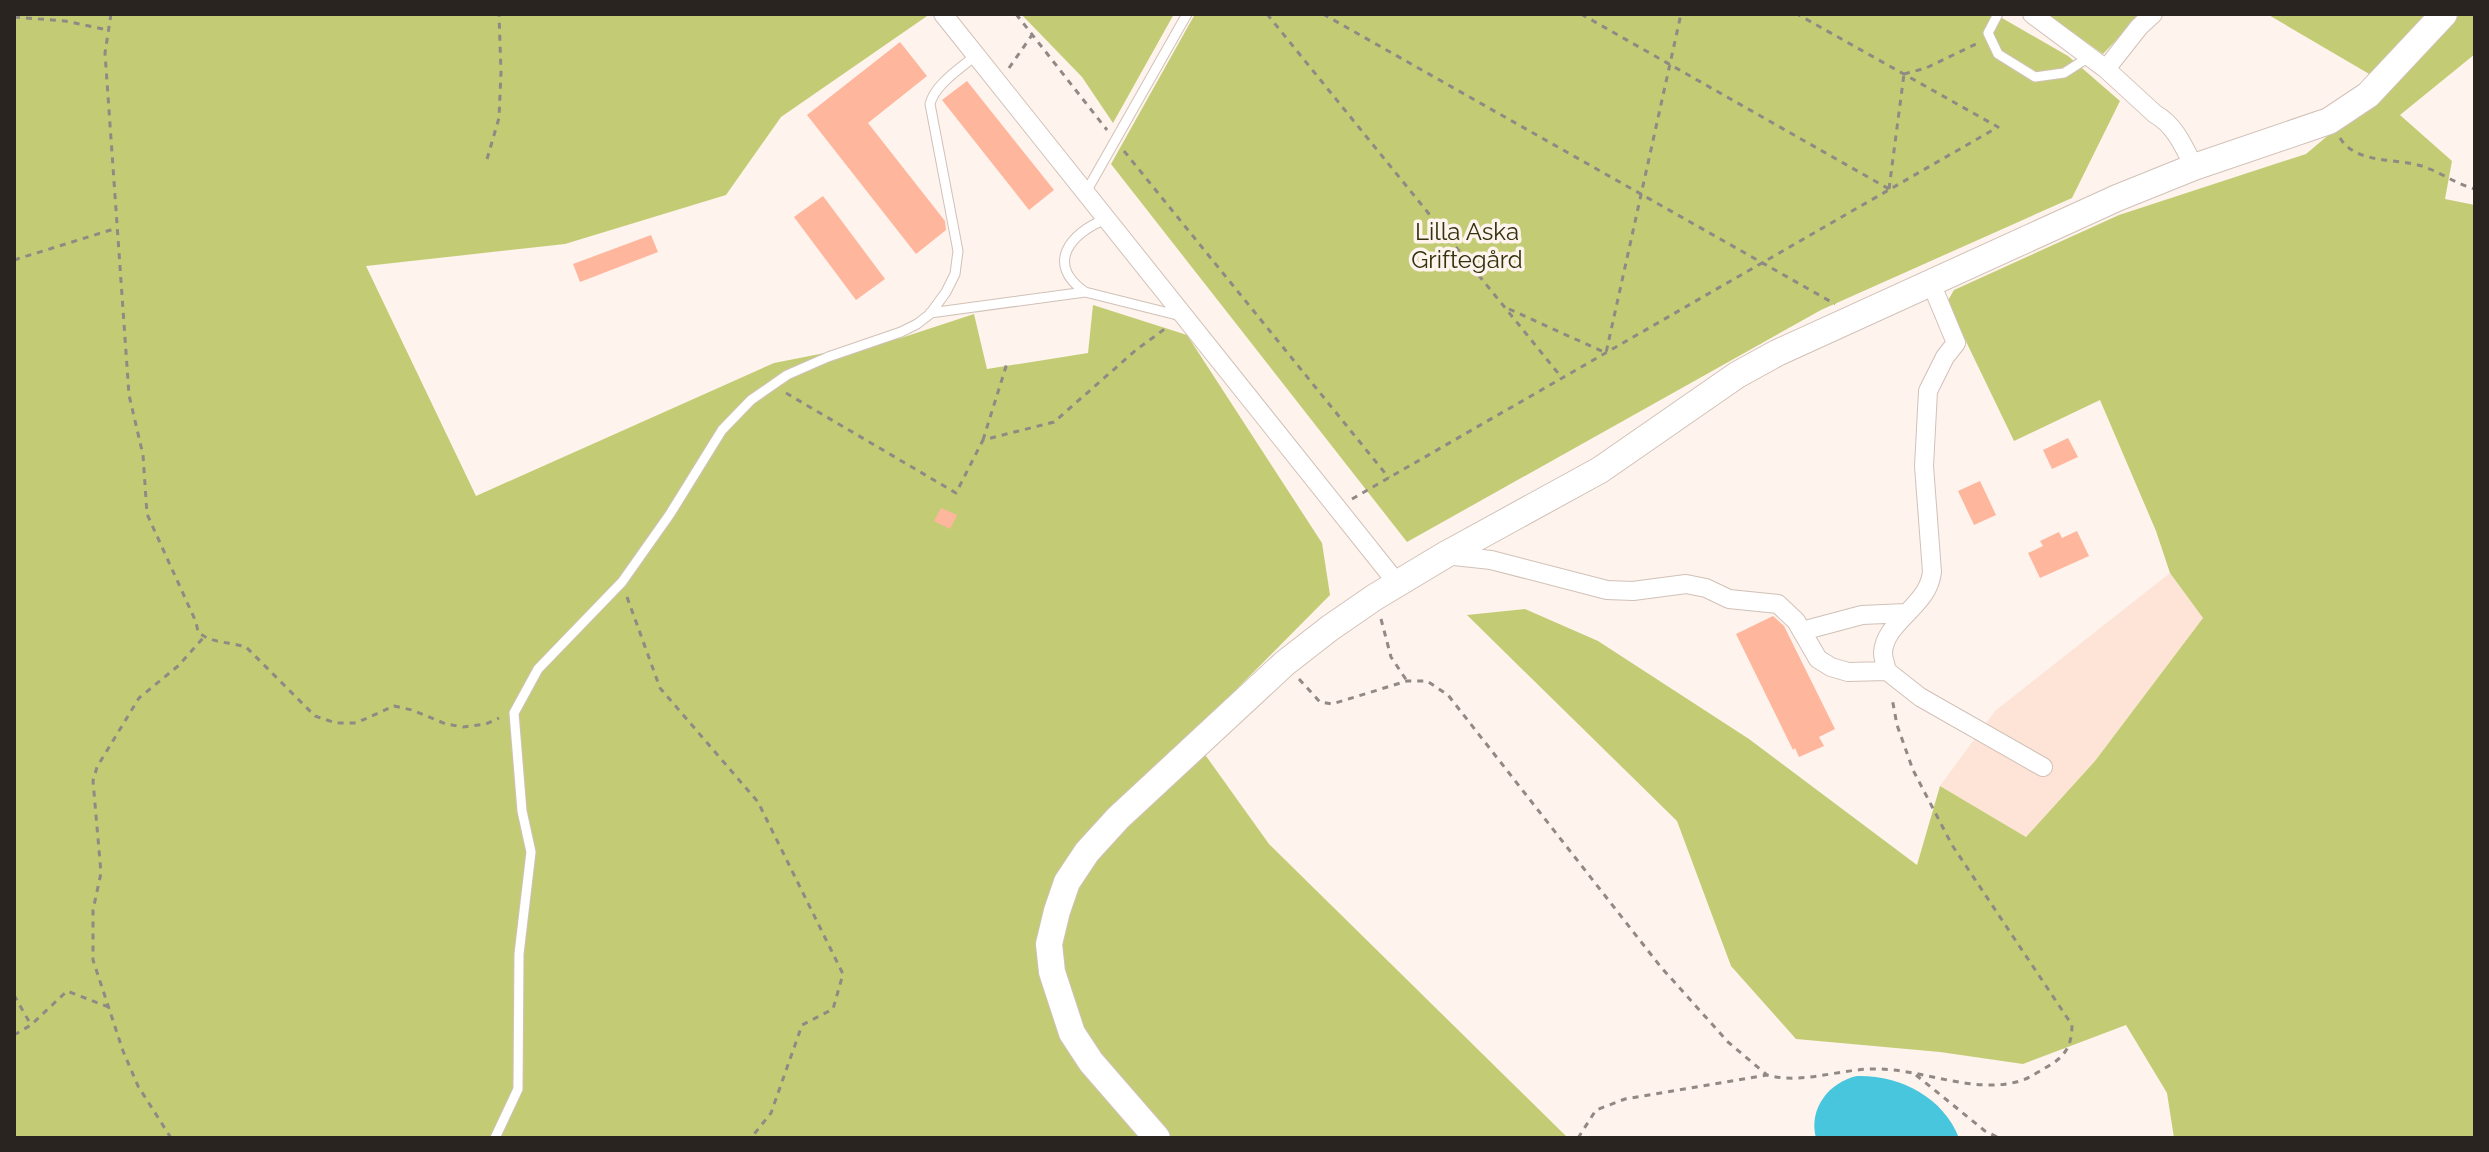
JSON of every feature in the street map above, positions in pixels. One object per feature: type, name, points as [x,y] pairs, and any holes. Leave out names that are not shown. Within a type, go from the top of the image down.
[{"type":"street","points":[[943,14],[1397,583]]},
{"type":"street","points":[[2032,14],[2106,69],[2164,119],[2177,134],[2194,167]]},
{"type":"street","points":[[2106,69],[2153,14]]},
{"type":"street","points":[[1157,1138],[1091,1062],[1072,1033],[1052,972],[1049,944],[1057,911],[1067,882],[1087,852],[1128,808],[1285,663],[1397,583],[1600,470],[1737,375],[1777,353],[2117,198],[2194,167],[2329,121],[2368,95],[2444,14]]},
{"type":"street","points":[[1887,671],[1883,652],[1887,639],[1921,599],[1932,572],[1924,466],[1928,391],[1945,357],[1956,343],[1931,283]]},
{"type":"street","points":[[1445,555],[1491,560],[1607,590],[1633,591],[1686,584],[1706,588],[1729,599],[1778,604],[1796,621],[1818,659],[1831,667],[1848,672],[1887,671],[1920,697],[2043,767]]},
{"type":"street","points":[[1802,631],[1862,615],[1906,613]]},
{"type":"lane","points":[[1085,192],[1187,14]]},
{"type":"lane","points":[[1998,14],[1988,33],[1998,54],[2035,77],[2064,73],[2089,57]]},
{"type":"lane","points":[[495,1138],[518,1089],[519,954],[531,852],[522,811],[514,713],[538,669],[622,582],[670,514],[722,430],[751,400],[787,375],[901,332],[930,314],[946,292],[955,274],[958,251],[930,104],[941,85],[976,55]]},
{"type":"lane","points":[[1106,219],[1082,231],[1068,246],[1066,270],[1074,284],[1085,292],[1188,321]]},
{"type":"lane","points":[[930,314],[1085,292]]},
{"type":"path","points":[[23,17],[28,14]]},
{"type":"path","points":[[111,14],[105,53],[129,395],[143,455],[147,514],[198,632],[204,637],[246,647],[315,716],[336,723],[356,723],[394,706],[463,727],[486,724],[514,713]]},
{"type":"path","points":[[487,159],[499,118],[499,14]]},
{"type":"path","points":[[1016,14],[1389,478]]},
{"type":"path","points":[[1267,14],[1562,378]]},
{"type":"path","points":[[1323,14],[1857,316]]},
{"type":"path","points":[[1581,14],[1889,189]]},
{"type":"path","points":[[1606,353],[1681,14]]},
{"type":"path","points":[[1336,509],[1998,127],[1797,14]]},
{"type":"path","points":[[14,17],[65,21],[108,30]]},
{"type":"path","points":[[1904,74],[1926,68],[1965,50],[1980,42],[1988,33]]},
{"type":"path","points":[[998,83],[1032,35]]},
{"type":"path","points":[[1889,189],[1904,74]]},
{"type":"path","points":[[2329,121],[2346,148],[2357,154],[2423,166],[2475,189]]},
{"type":"path","points":[[14,260],[117,228]]},
{"type":"path","points":[[1505,307],[1606,353]]},
{"type":"path","points":[[983,440],[1054,422],[1136,350],[1170,325],[1188,321]]},
{"type":"path","points":[[772,385],[956,493],[983,440],[1008,360]]},
{"type":"path","points":[[622,582],[660,688],[758,802],[843,974],[833,1009],[802,1025],[771,1113],[751,1138]]},
{"type":"path","points":[[1375,597],[1391,657],[1407,681]]},
{"type":"path","points":[[171,1138],[138,1086],[93,960],[93,910],[101,873],[93,781],[97,767],[139,698],[178,666],[204,637]]},
{"type":"path","points":[[1285,663],[1320,702],[1332,704],[1407,681],[1427,681],[1448,695],[1660,966],[1728,1042],[1767,1075]]},
{"type":"path","points":[[1578,1138],[1596,1110],[1625,1099],[1767,1075],[1778,1078],[1814,1077],[1874,1068],[1968,1083],[1995,1084],[2023,1080],[2053,1065],[2068,1051],[2072,1025],[1952,845],[1913,770],[1897,725],[1887,671]]},
{"type":"path","points":[[14,1035],[31,1025],[67,991],[111,1008]]},
{"type":"path","points":[[14,995],[31,1025]]},
{"type":"path","points":[[1914,1073],[1985,1131],[1999,1138]]},
{"type":"shaded area","points":[[2170,573],[2203,618],[2095,761],[2026,837],[1940,786],[1995,711]]},
{"type":"green space","points":[[14,14],[930,14],[781,117],[726,195],[565,244],[366,266],[476,496],[774,363],[901,338],[974,314],[987,369],[1088,353],[1093,305],[1187,335],[1322,543],[1330,595],[1191,735],[1269,844],[1568,1138],[14,1138]]},
{"type":"green space","points":[[1021,14],[1174,14],[1113,123],[1082,77]]},
{"type":"green space","name":"Lilla Aska Griftegård","points":[[1195,14],[1995,14],[2068,56],[2120,101],[2072,198],[1821,310],[1407,542],[1111,164]]},
{"type":"green space","points":[[2047,14],[2141,14],[2103,54]]},
{"type":"green space","points":[[2267,14],[2475,14],[2475,54],[2400,115],[2452,161],[2445,199],[2475,205],[2475,1138],[2174,1138],[2167,1093],[2126,1025],[2023,1064],[1940,1052],[1796,1039],[1731,966],[1677,821],[1467,615],[1525,609],[1598,641],[1749,739],[1917,865],[1940,786],[2026,837],[2095,761],[2203,618],[2170,573],[2156,531],[2100,400],[2014,441],[1947,302],[1954,290],[2119,215],[2306,154],[2388,85]]},
{"type":"water","points":[[1857,1076],[1889,1080],[1918,1091],[1942,1111],[1959,1138],[1816,1138],[1815,1117],[1823,1098],[1838,1084]]},
{"type":"building","points":[[900,42],[927,76],[868,123],[945,221],[946,230],[916,254],[807,115]]},
{"type":"building","points":[[967,81],[1054,190],[1029,210],[942,100]]},
{"type":"building","points":[[823,196],[885,279],[856,300],[794,217]]},
{"type":"building","points":[[651,235],[658,252],[580,282],[573,264]]},
{"type":"building","points":[[2068,438],[2078,457],[2052,469],[2043,450]]},
{"type":"building","points":[[1980,481],[1996,515],[1974,525],[1958,491]]},
{"type":"building","points":[[941,508],[957,515],[950,529],[934,521]]},
{"type":"building","points":[[2077,531],[2089,556],[2040,578],[2028,553],[2043,546],[2040,541],[2059,532],[2062,538]]},
{"type":"building","points":[[1773,616],[1784,626],[1835,729],[1819,737],[1824,746],[1799,757],[1736,634]]}]
